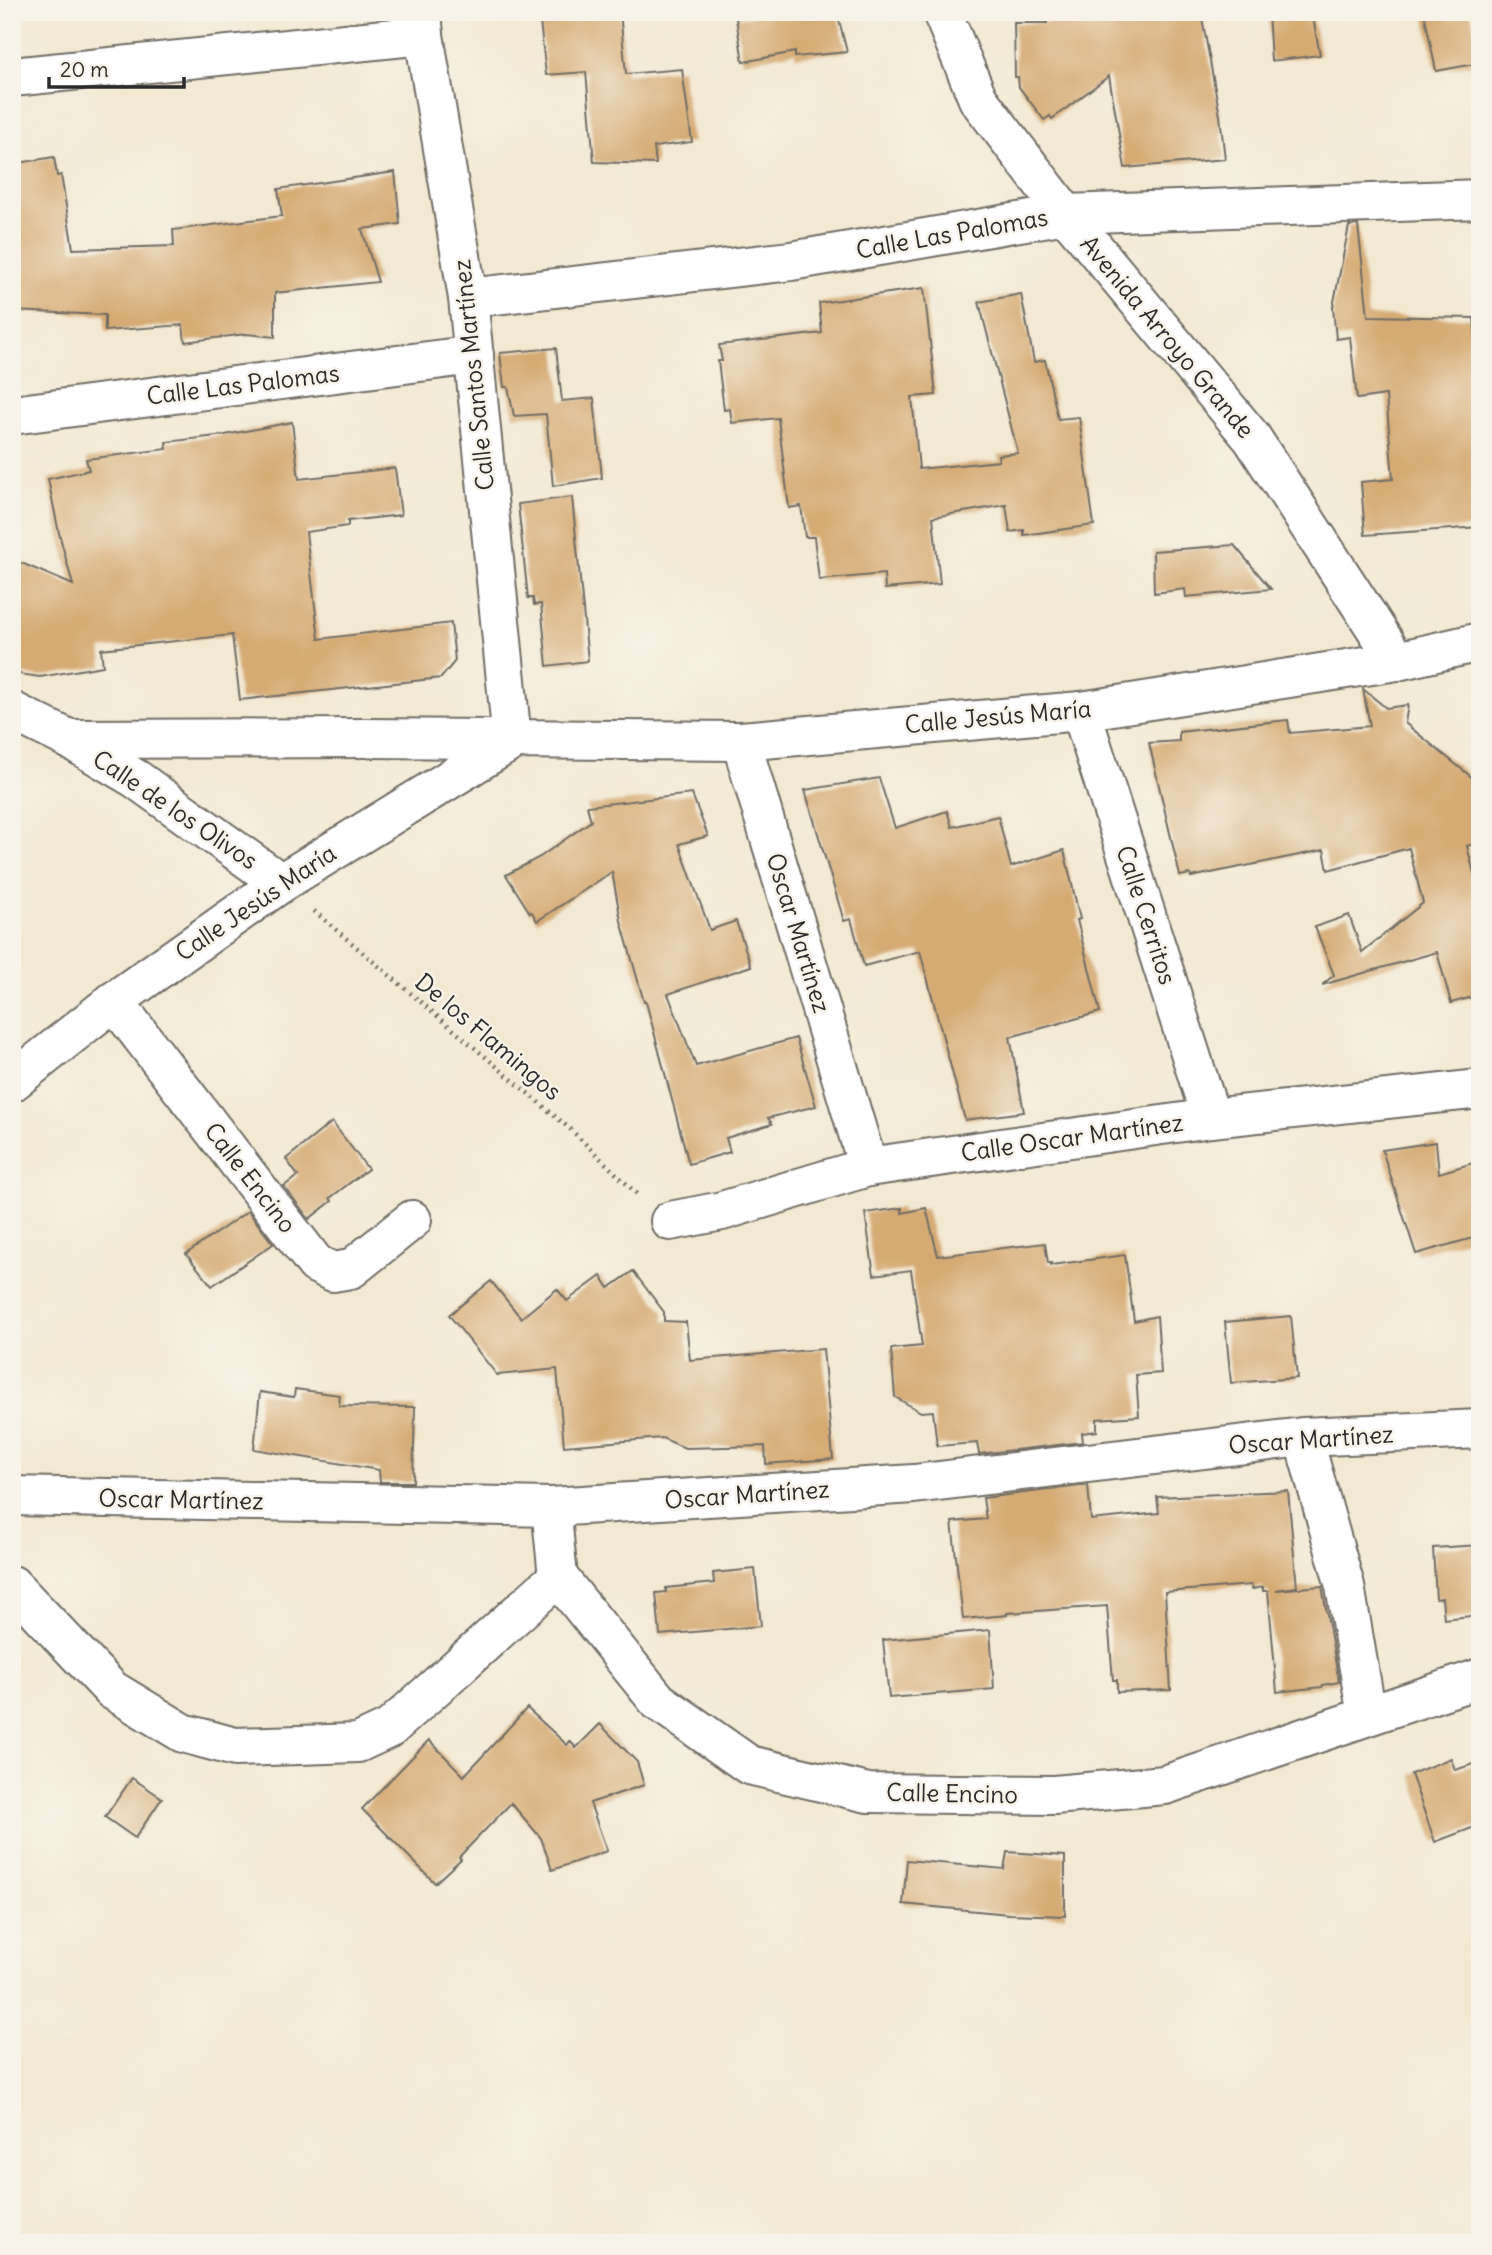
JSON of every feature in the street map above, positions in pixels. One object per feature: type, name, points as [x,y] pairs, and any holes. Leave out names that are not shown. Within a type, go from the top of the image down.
[{"type":"street","name":"Avenida Arroyo Grande","points":[[942,12],[978,99],[1066,214],[1252,438],[1397,661]]},
{"type":"street","points":[[12,77],[423,24]]},
{"type":"street","name":"Calle Santos Martínez","points":[[423,24],[468,298],[512,741]]},
{"type":"street","name":"Calle Las Palomas","points":[[468,298],[791,261],[1066,214],[1480,199]]},
{"type":"street","name":"Calle Las Palomas","points":[[12,415],[474,355]]},
{"type":"street","name":"Calle Jesús María","points":[[69,739],[741,741],[1081,711],[1397,661],[1480,642]]},
{"type":"street","name":"Calle de los Olivos","points":[[12,711],[69,739],[136,779],[281,883]]},
{"type":"street","name":"Calle Cerritos","points":[[1081,711],[1211,1118]]},
{"type":"street","name":"Calle Jesús María","points":[[12,1082],[114,1001],[281,883],[512,741]]},
{"type":"street","name":"Oscar Martínez","points":[[741,741],[867,1167]]},
{"type":"street","name":"Calle Encino","points":[[114,1001],[316,1264],[334,1272],[351,1269],[412,1220]]},
{"type":"street","name":"Calle Oscar Martínez","points":[[670,1220],[722,1211],[867,1167],[1211,1118],[1480,1089]]},
{"type":"street","name":"Oscar Martínez","points":[[12,1496],[551,1507],[914,1484],[1303,1437],[1480,1429]]},
{"type":"street","points":[[1303,1437],[1345,1586],[1367,1716]]},
{"type":"street","points":[[12,1585],[112,1690],[183,1733],[235,1747],[358,1743],[390,1728],[558,1577],[551,1507]]},
{"type":"street","name":"Calle Encino","points":[[558,1577],[657,1701],[749,1765],[868,1793],[1054,1795],[1165,1785],[1480,1678]]},
{"type":"path","name":"De los Flamingos","points":[[281,883],[570,1129],[647,1203],[670,1220]]},
{"type":"building","points":[[539,12],[620,12],[626,74],[682,69],[692,142],[654,147],[656,164],[594,162],[586,72],[546,75]]},
{"type":"building","points":[[786,12],[787,17],[837,12],[847,52],[795,57],[795,52],[743,62],[736,18]]},
{"type":"building","points":[[1045,12],[1097,12],[1099,22],[1150,16],[1150,20],[1201,12],[1225,159],[1125,168],[1109,76],[1052,119],[1050,116],[1044,120],[1019,87],[1018,77],[1015,77],[1014,23],[1047,23]]},
{"type":"building","points":[[1268,12],[1312,12],[1320,55],[1271,61]]},
{"type":"building","points":[[1424,12],[1471,12],[1480,63],[1436,71]]},
{"type":"building","points":[[54,157],[57,176],[61,175],[73,249],[174,246],[173,230],[282,216],[278,189],[395,172],[400,224],[362,229],[378,282],[275,293],[275,337],[246,334],[185,342],[183,325],[105,331],[105,315],[12,311],[13,164]]},
{"type":"building","points":[[1358,225],[1368,316],[1474,318],[1480,380],[1480,527],[1365,535],[1361,482],[1393,479],[1386,395],[1357,399],[1350,337],[1336,339],[1333,307],[1349,226]]},
{"type":"building","points":[[924,288],[936,395],[912,397],[919,469],[999,461],[998,455],[1018,453],[979,302],[1021,294],[1034,362],[1045,360],[1058,419],[1079,417],[1094,525],[1024,535],[1024,530],[1010,532],[1006,505],[933,517],[940,584],[885,589],[884,574],[819,580],[814,537],[805,537],[801,506],[789,508],[778,418],[732,423],[730,409],[724,410],[718,361],[722,361],[719,345],[822,333],[819,303]]},
{"type":"building","points":[[556,348],[562,401],[594,398],[602,478],[553,486],[546,414],[514,416],[508,387],[504,387],[500,353]]},
{"type":"building","points":[[292,422],[299,479],[395,468],[401,515],[348,521],[348,526],[306,532],[319,639],[451,623],[455,661],[441,678],[240,700],[232,635],[101,649],[103,666],[40,677],[12,673],[12,559],[73,585],[48,479],[89,470],[86,459],[167,449],[166,442],[225,435]]},
{"type":"building","points":[[572,497],[588,661],[547,666],[541,604],[534,605],[533,598],[528,598],[518,504]]},
{"type":"building","points":[[1234,545],[1271,589],[1186,597],[1185,589],[1154,593],[1153,551]]},
{"type":"building","points":[[1363,689],[1386,708],[1408,705],[1405,723],[1480,784],[1480,842],[1467,846],[1480,897],[1480,995],[1451,1003],[1437,952],[1322,985],[1334,975],[1315,927],[1349,915],[1362,952],[1423,903],[1409,848],[1328,870],[1324,850],[1191,877],[1190,874],[1180,876],[1149,743],[1179,741],[1179,732],[1288,720],[1290,733],[1370,726]]},
{"type":"building","points":[[879,778],[895,828],[947,811],[952,827],[998,816],[1011,867],[1064,850],[1080,919],[1077,920],[1100,1012],[1010,1037],[1024,1112],[965,1120],[920,951],[864,966],[851,919],[844,921],[805,790]]},
{"type":"building","points":[[692,794],[708,836],[679,844],[710,930],[736,921],[751,966],[668,994],[696,1066],[796,1038],[816,1106],[768,1118],[772,1124],[726,1138],[730,1152],[689,1164],[646,1002],[621,921],[612,872],[537,921],[506,875],[540,857],[591,821],[587,806]]},
{"type":"building","points":[[332,1122],[368,1169],[330,1198],[332,1201],[309,1219],[284,1186],[298,1176],[286,1159]]},
{"type":"building","points":[[1436,1142],[1439,1173],[1480,1161],[1480,1236],[1416,1254],[1382,1150]]},
{"type":"building","points":[[902,1208],[902,1213],[926,1208],[938,1256],[1045,1243],[1048,1263],[1051,1265],[1125,1255],[1134,1321],[1157,1316],[1161,1373],[1136,1375],[1139,1416],[1097,1419],[1097,1431],[1082,1433],[1083,1442],[979,1454],[977,1443],[937,1446],[933,1411],[921,1412],[895,1397],[891,1349],[922,1346],[911,1270],[874,1275],[865,1213]]},
{"type":"building","points":[[248,1211],[273,1244],[212,1286],[186,1254]]},
{"type":"building","points":[[633,1271],[664,1312],[664,1321],[686,1322],[690,1360],[823,1349],[833,1459],[766,1464],[765,1446],[685,1448],[662,1438],[564,1446],[557,1369],[497,1375],[449,1315],[491,1281],[521,1318],[557,1289],[567,1301],[601,1276],[609,1288]]},
{"type":"building","points":[[1291,1316],[1297,1378],[1231,1383],[1225,1322]]},
{"type":"building","points":[[295,1389],[340,1395],[339,1406],[415,1407],[413,1482],[380,1482],[379,1470],[254,1449],[260,1392],[294,1397]]},
{"type":"building","points":[[1088,1485],[1091,1520],[1159,1513],[1157,1497],[1288,1491],[1297,1587],[1276,1590],[1322,1586],[1339,1682],[1322,1687],[1277,1692],[1268,1591],[1263,1591],[1263,1587],[1252,1589],[1251,1585],[1165,1592],[1171,1690],[1117,1692],[1117,1680],[1113,1680],[1107,1606],[963,1619],[952,1522],[986,1519],[983,1498]]},
{"type":"building","points":[[1480,1545],[1480,1615],[1444,1619],[1442,1598],[1436,1599],[1433,1548]]},
{"type":"building","points":[[755,1569],[761,1626],[660,1635],[656,1593],[666,1592],[666,1588],[714,1583],[713,1573]]},
{"type":"building","points":[[990,1630],[994,1689],[889,1698],[883,1640]]},
{"type":"building","points":[[527,1708],[567,1745],[570,1741],[576,1748],[600,1724],[637,1762],[644,1785],[590,1803],[607,1851],[552,1870],[541,1838],[511,1803],[459,1857],[461,1859],[435,1883],[362,1809],[429,1740],[464,1776]]},
{"type":"building","points":[[1451,1758],[1455,1770],[1480,1762],[1480,1825],[1435,1842],[1411,1774]]},
{"type":"building","points":[[132,1778],[162,1798],[135,1838],[105,1817]]},
{"type":"building","points":[[1007,1852],[1065,1856],[1065,1916],[1009,1914],[903,1904],[907,1860],[1004,1869]]}]
